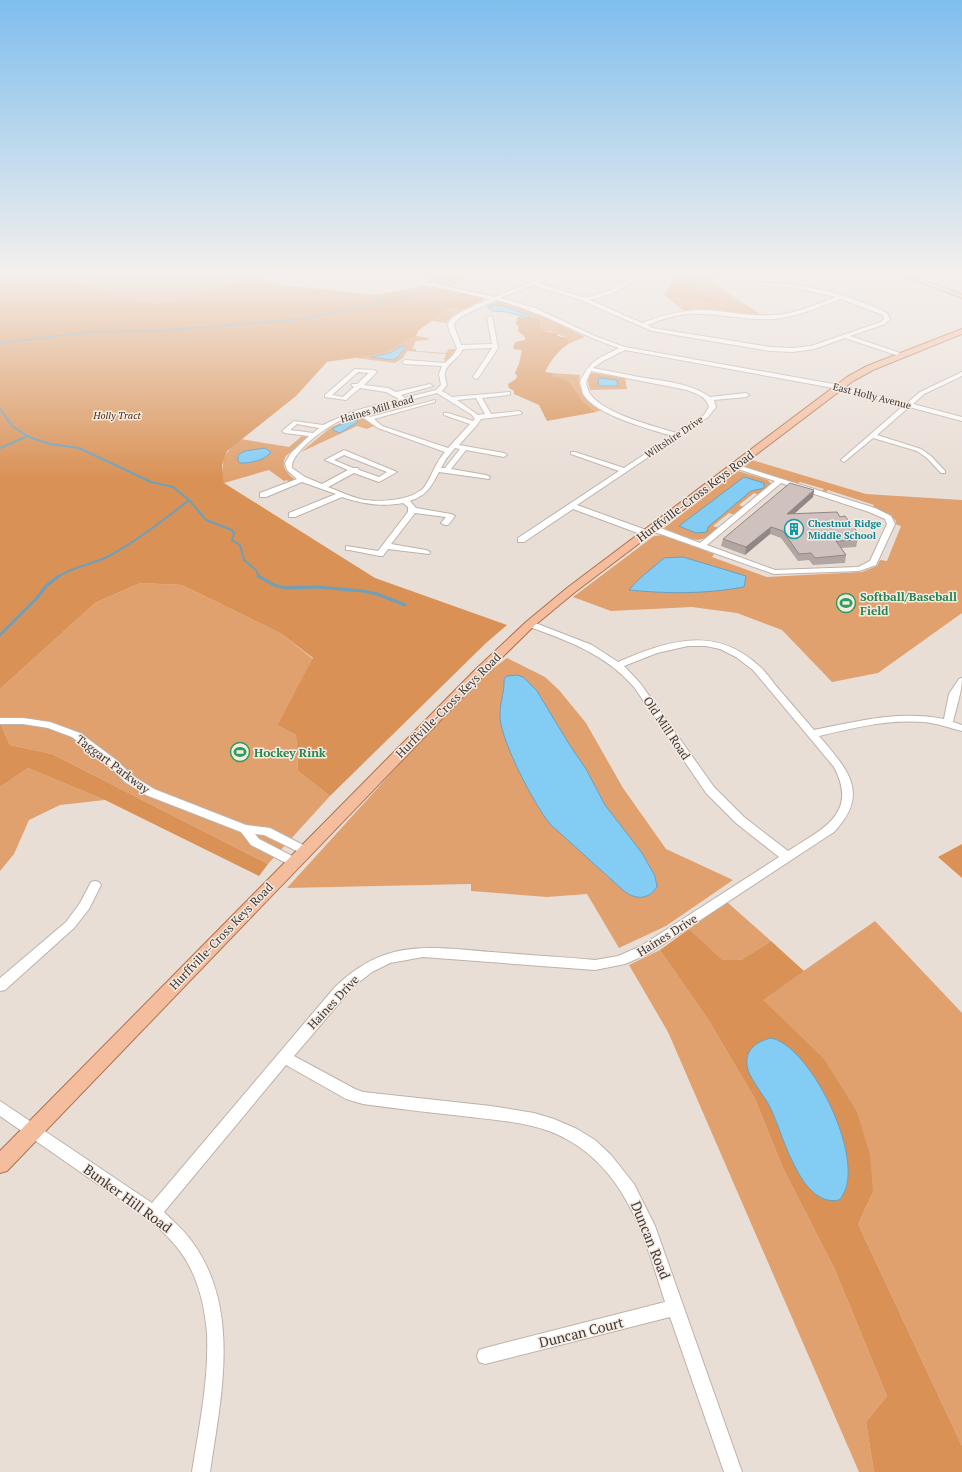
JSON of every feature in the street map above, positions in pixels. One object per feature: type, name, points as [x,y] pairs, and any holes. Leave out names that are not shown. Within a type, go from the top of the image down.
[{"type":"main road","name":"Hurffville-Cross Keys Road","points":[[0,1164],[294,862],[530,624],[571,590],[839,387],[866,370],[932,343]]},
{"type":"street","points":[[457,343],[459,347],[458,354],[442,372],[444,385],[438,391],[477,417],[519,413]]},
{"type":"street","points":[[476,377],[494,350],[494,343]]},
{"type":"street","name":"East Holly Avenue","points":[[608,343],[624,348],[839,387],[962,419]]},
{"type":"street","points":[[736,343],[782,350],[812,348],[828,343]]},
{"type":"street","points":[[863,343],[901,355]]},
{"type":"street","points":[[459,347],[494,346]]},
{"type":"street","points":[[624,348],[597,362],[589,370],[585,376],[584,386],[589,396],[599,405],[627,419],[677,435]]},
{"type":"street","points":[[405,362],[447,365]]},
{"type":"street","points":[[357,370],[374,372],[344,398],[327,396],[342,383],[357,370]]},
{"type":"street","name":"Wiltshire Drive","points":[[521,540],[711,412],[712,405],[708,399],[697,391],[684,387],[589,370]]},
{"type":"street","points":[[844,460],[925,391],[962,374]]},
{"type":"street","points":[[342,383],[388,390],[405,400]]},
{"type":"street","points":[[397,394],[430,386]]},
{"type":"street","name":"Haines Mill Road","points":[[438,391],[359,412],[339,419],[324,427],[313,435],[292,455],[288,462],[291,472],[302,479],[360,500],[371,502],[394,502],[405,500],[416,496],[427,488],[436,469],[454,446],[475,424],[477,417]]},
{"type":"street","points":[[452,399],[508,393]]},
{"type":"street","points":[[708,399],[746,395]]},
{"type":"street","points":[[478,396],[489,416]]},
{"type":"street","points":[[368,419],[433,401]]},
{"type":"street","points":[[359,412],[384,428],[449,452]]},
{"type":"street","points":[[446,414],[475,424]]},
{"type":"street","points":[[313,435],[285,431],[296,422],[324,427]]},
{"type":"street","points":[[872,436],[920,450],[943,472]]},
{"type":"street","points":[[454,446],[504,455]]},
{"type":"street","points":[[447,470],[464,448]]},
{"type":"street","points":[[344,452],[368,462],[393,472],[379,480],[328,460],[344,452]]},
{"type":"street","points":[[573,453],[624,470]]},
{"type":"street","points":[[322,487],[368,462]]},
{"type":"street","points":[[572,506],[701,546],[774,572],[859,569],[873,563],[891,524],[888,518],[872,510],[734,466]]},
{"type":"street","points":[[436,469],[486,477]]},
{"type":"street","points":[[263,495],[302,479]]},
{"type":"street","points":[[701,546],[780,481]]},
{"type":"street","points":[[292,515],[343,494]]},
{"type":"street","points":[[405,500],[413,510],[451,516],[446,523]]},
{"type":"street","points":[[349,548],[380,554],[413,510]]},
{"type":"street","points":[[386,546],[426,552]]},
{"type":"street","name":"Old Mill Road","points":[[530,624],[584,645],[618,665],[637,685],[710,790],[740,820],[787,857]]},
{"type":"street","name":"Haines Drive","points":[[153,1213],[347,983],[363,970],[381,961],[402,955],[423,952],[582,965],[609,964],[632,957],[642,952],[830,829],[841,817],[848,803],[848,788],[842,772],[813,734],[756,668],[746,659],[728,649],[702,643],[678,644],[660,648],[618,665]]},
{"type":"street","points":[[948,723],[954,694],[962,681]]},
{"type":"street","points":[[813,734],[898,717],[922,718],[948,723],[962,728]]},
{"type":"street","name":"Taggart Parkway","points":[[0,720],[24,721],[50,725],[76,735],[111,761],[129,779],[150,792],[245,829],[266,832],[305,851]]},
{"type":"street","name":"Taggart Parkway","points":[[245,829],[255,842],[294,862]]},
{"type":"street","points":[[0,986],[70,926],[85,906],[95,885]]},
{"type":"street","name":"Duncan Road","points":[[284,1057],[351,1094],[363,1098],[528,1117],[560,1128],[576,1136],[598,1153],[621,1177],[631,1192],[647,1226],[733,1472]]},
{"type":"street","name":"Bunker Hill Road","points":[[0,1108],[153,1213],[174,1232],[192,1255],[206,1286],[216,1328],[215,1374],[201,1472]]},
{"type":"street","name":"Duncan Court","points":[[485,1356],[676,1307]]},
{"type":"shaded area","points":[[400,343],[415,343],[412,349],[416,349],[416,351],[446,353],[449,349],[456,349],[447,362],[444,360],[446,354],[407,351],[403,358],[395,363],[355,358],[392,349]]},
{"type":"shaded area","points":[[552,373],[580,375],[580,387],[585,396],[602,410],[596,412],[584,402],[571,384],[564,379],[551,376]]},
{"type":"shaded area","points":[[593,373],[625,378],[627,389],[590,390],[588,381],[590,374]]},
{"type":"shaded area","points":[[355,416],[363,418],[374,426],[367,429],[357,426],[301,452],[330,428]]},
{"type":"shaded area","points":[[302,436],[308,437],[286,456],[284,460],[285,469],[294,479],[290,483],[287,480],[284,481],[269,470],[224,483],[224,458],[226,453],[241,439],[289,447]]},
{"type":"shaded area","points":[[752,460],[866,494],[962,500],[962,613],[878,673],[832,682],[782,630],[737,613],[692,607],[611,611],[573,597],[654,536],[663,535],[714,554],[712,557],[767,577],[862,572],[877,566],[880,560],[887,561],[901,526],[895,524],[896,521],[891,516],[872,508],[874,505],[828,490],[825,493],[821,492],[824,489],[800,482],[797,484],[745,466]]},
{"type":"shaded area","points":[[738,471],[768,480],[771,484],[759,495],[754,493],[739,505],[744,507],[735,515],[729,513],[713,526],[719,528],[706,538],[698,540],[692,539],[664,528]]},
{"type":"shaded area","points":[[140,583],[182,585],[280,633],[313,659],[277,725],[296,735],[298,771],[330,796],[268,864],[52,754],[10,745],[0,723],[0,689],[95,603]]},
{"type":"shaded area","points":[[507,658],[545,677],[559,690],[586,723],[623,788],[666,849],[733,880],[666,926],[619,948],[587,894],[547,897],[471,891],[471,884],[287,888],[404,759],[488,672]]},
{"type":"shaded area","points":[[28,768],[105,800],[60,805],[29,820],[14,854],[0,871],[0,787]]},
{"type":"shaded area","points":[[727,902],[771,941],[741,960],[722,961],[689,929]]},
{"type":"shaded area","points":[[875,921],[962,1013],[962,1446],[858,1224],[873,1192],[762,1000]]},
{"type":"shaded area","points":[[660,950],[709,1021],[755,1099],[783,1168],[835,1270],[887,1396],[866,1422],[874,1472],[859,1472],[668,1032],[629,965]]},
{"type":"green space","name":"Holly Tract","points":[[0,343],[402,343],[386,351],[327,362],[296,396],[227,451],[222,465],[224,483],[375,578],[507,625],[486,643],[330,796],[298,771],[296,735],[277,725],[313,658],[280,633],[182,585],[140,583],[95,603],[0,689]]},
{"type":"green space","points":[[515,343],[568,343],[555,356],[545,372],[552,373],[552,376],[564,379],[571,384],[584,402],[596,412],[547,421],[539,405],[514,394],[514,391],[509,388],[508,384],[516,379],[517,376],[515,373],[519,364],[522,350],[513,349]]},
{"type":"green space","points":[[0,723],[10,745],[52,754],[268,864],[259,876],[105,800],[28,768],[0,787]]},
{"type":"green space","points":[[962,844],[962,878],[938,857]]},
{"type":"green space","points":[[689,929],[722,960],[741,960],[771,941],[804,971],[763,1000],[824,1059],[857,1112],[870,1155],[873,1192],[858,1224],[962,1446],[962,1472],[874,1472],[866,1422],[887,1396],[835,1270],[783,1168],[755,1099],[709,1021],[660,950]]},
{"type":"water","points":[[402,346],[406,346],[398,357],[393,360],[371,357],[390,353]]},
{"type":"water","points":[[599,378],[617,380],[618,386],[600,386],[598,385]]},
{"type":"water","points":[[352,420],[357,420],[358,422],[340,433],[333,430],[333,428]]},
{"type":"water","points":[[265,448],[271,452],[265,458],[244,463],[240,463],[238,461],[238,455],[245,451]]},
{"type":"water","points":[[744,477],[764,483],[764,488],[751,491],[708,527],[707,532],[696,533],[679,526]]},
{"type":"water","points":[[683,557],[746,576],[744,587],[687,593],[629,590],[638,580],[664,558]]},
{"type":"water","points":[[517,675],[523,677],[537,691],[586,769],[605,805],[642,853],[655,876],[657,887],[650,894],[637,897],[628,894],[550,824],[543,815],[512,757],[502,729],[500,708],[504,689],[504,679],[507,676]]},
{"type":"water","points":[[771,1038],[787,1046],[803,1062],[819,1084],[832,1110],[842,1137],[848,1162],[847,1184],[839,1200],[825,1199],[814,1192],[803,1181],[787,1150],[770,1107],[748,1070],[747,1058],[751,1049],[760,1042]]},
{"type":"building","name":"Chestnut Ridge Middle School","points":[[790,483],[814,490],[787,514],[837,512],[840,517],[845,516],[859,534],[854,535],[858,540],[836,541],[846,555],[815,558],[811,553],[799,554],[783,531],[771,527],[746,547],[723,539]]},
{"type":"waterway","points":[[0,409],[12,426],[28,436]]},
{"type":"waterway","points":[[0,448],[28,436]]},
{"type":"waterway","points":[[28,436],[50,444],[79,448],[151,482],[173,487],[189,500]]},
{"type":"waterway","points":[[58,577],[70,570],[103,559],[130,544],[189,500]]},
{"type":"waterway","points":[[189,500],[206,520],[232,530],[234,533],[232,540],[240,545],[244,560],[255,569],[260,577]]},
{"type":"waterway","points":[[0,635],[37,598],[46,586],[59,576]]},
{"type":"waterway","points":[[258,576],[274,585],[285,588],[317,587],[363,591],[377,594],[405,605]]},
{"type":"place","name":"Chestnut Ridge Middle School","points":[[794,529]]},
{"type":"place","name":"Softball/Baseball Field","points":[[846,603]]},
{"type":"place","name":"Hockey Rink","points":[[240,752]]}]
